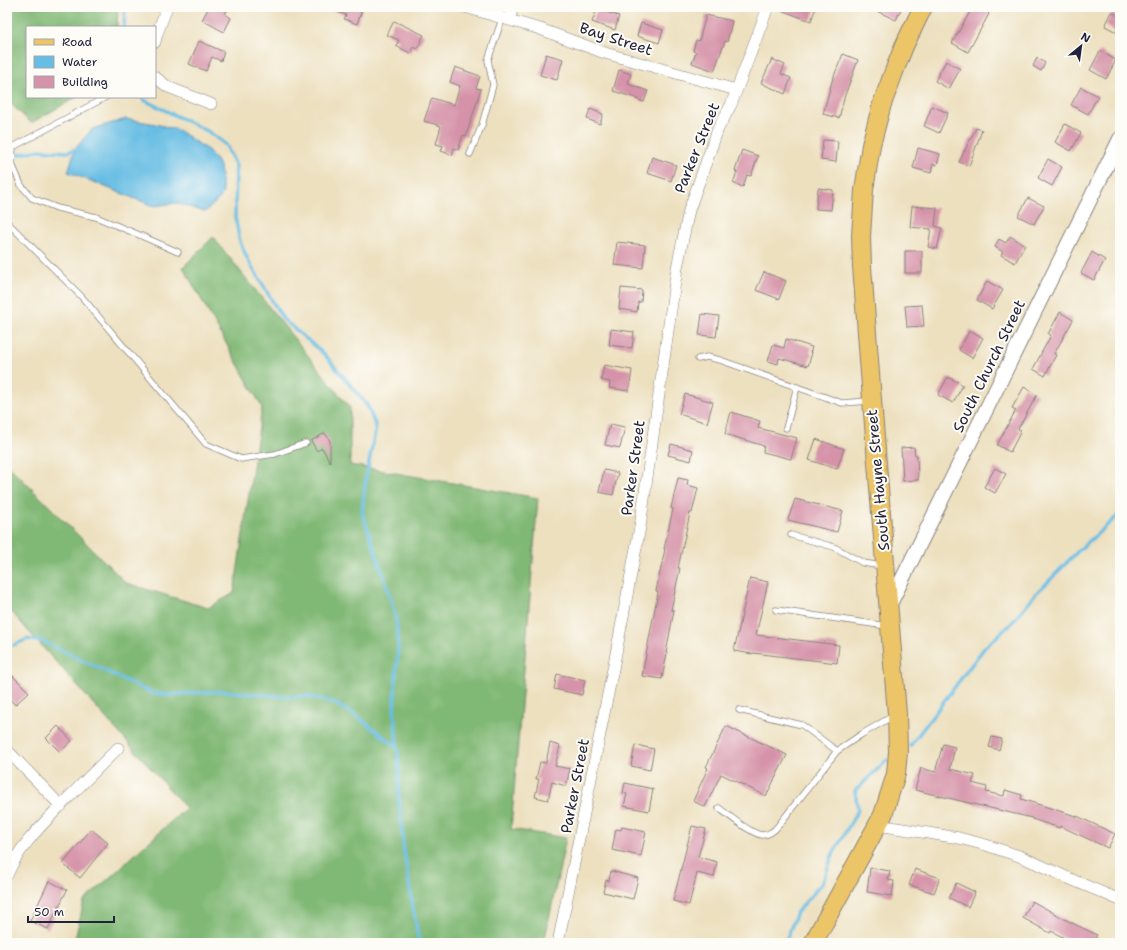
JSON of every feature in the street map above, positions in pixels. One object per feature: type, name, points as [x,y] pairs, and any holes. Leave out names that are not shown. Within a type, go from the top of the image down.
[{"type":"main road","name":"South Hayne Street","points":[[813,943],[883,815],[896,774],[898,752],[897,714],[872,400],[861,236],[864,190],[871,145],[882,104],[904,46],[923,7]]},
{"type":"street","points":[[156,38],[167,7]]},
{"type":"street","name":"Bay Street","points":[[466,7],[540,29],[605,53],[736,90]]},
{"type":"street","points":[[505,19],[513,7]]},
{"type":"street","name":"Parker Street","points":[[558,943],[612,676],[640,527],[677,268],[689,210],[718,129],[731,105],[768,7]]},
{"type":"street","points":[[156,78],[168,87],[211,104]]},
{"type":"street","name":"South Church Street","points":[[888,608],[1120,139]]},
{"type":"street","points":[[7,875],[22,847],[42,824],[118,748]]},
{"type":"street","points":[[7,750],[61,806]]},
{"type":"street","points":[[878,825],[959,838],[986,845],[1022,857],[1120,900]]},
{"type":"lane","points":[[470,154],[482,125],[492,85],[488,60],[505,19]]},
{"type":"lane","points":[[7,152],[13,147],[104,98]]},
{"type":"lane","points":[[13,147],[12,164],[20,185],[32,198],[57,208],[96,217],[178,252]]},
{"type":"lane","points":[[7,222],[81,296],[206,444],[241,459],[275,454],[306,443]]},
{"type":"lane","points":[[698,359],[707,357],[720,360],[842,403],[872,400]]},
{"type":"lane","points":[[786,428],[798,387]]},
{"type":"lane","points":[[791,534],[834,547],[863,563],[885,566]]},
{"type":"lane","points":[[776,610],[890,626]]},
{"type":"lane","points":[[739,710],[802,725],[837,751]]},
{"type":"lane","points":[[719,808],[752,831],[762,835],[772,832],[837,751],[862,734],[897,714]]},
{"type":"green space","points":[[7,7],[118,7],[117,26],[26,26],[26,98],[75,98],[31,123],[7,100]]},
{"type":"green space","points":[[213,237],[350,408],[350,465],[538,498],[511,829],[566,838],[544,943],[74,943],[84,901],[186,808],[7,607],[7,464],[126,583],[208,608],[234,593],[262,407],[183,267]]},
{"type":"water","points":[[126,119],[156,124],[178,130],[209,151],[220,166],[223,192],[220,198],[205,212],[177,203],[153,206],[68,172],[75,149],[92,129]]},
{"type":"building","points":[[209,7],[229,7],[225,14],[231,18],[224,32],[202,20]]},
{"type":"building","points":[[326,7],[363,7],[357,24],[344,19],[346,15]]},
{"type":"building","points":[[775,7],[816,7],[811,21]]},
{"type":"building","points":[[868,7],[902,7],[896,20]]},
{"type":"building","points":[[973,7],[991,7],[988,13],[989,14],[968,52],[952,43]]},
{"type":"building","points":[[597,9],[619,16],[615,30],[592,22]]},
{"type":"building","points":[[1112,12],[1120,17],[1120,34],[1105,26]]},
{"type":"building","points":[[706,15],[732,21],[727,42],[725,41],[714,71],[692,63],[696,52],[693,51],[696,40],[699,41]]},
{"type":"building","points":[[394,21],[424,35],[417,49],[413,47],[410,53],[396,46],[399,40],[387,35]]},
{"type":"building","points":[[641,23],[663,30],[659,43],[637,36]]},
{"type":"building","points":[[199,41],[224,52],[221,61],[212,57],[206,71],[189,64]]},
{"type":"building","points":[[1100,51],[1116,60],[1106,79],[1090,70]]},
{"type":"building","points":[[546,54],[563,59],[557,80],[540,75]]},
{"type":"building","points":[[843,54],[858,60],[845,95],[839,118],[823,114],[832,81]]},
{"type":"building","points":[[1037,58],[1045,63],[1041,71],[1033,66]]},
{"type":"building","points":[[772,59],[785,65],[781,74],[791,78],[785,94],[761,83]]},
{"type":"building","points":[[946,61],[960,69],[949,89],[935,81]]},
{"type":"building","points":[[455,67],[480,76],[476,88],[481,89],[466,136],[463,135],[458,150],[454,148],[452,155],[441,151],[443,146],[436,144],[441,126],[424,121],[432,98],[454,105],[460,86],[450,82]]},
{"type":"building","points":[[619,70],[631,74],[628,84],[648,91],[644,102],[613,91]]},
{"type":"building","points":[[1081,87],[1098,96],[1088,114],[1071,105]]},
{"type":"building","points":[[932,106],[948,113],[939,133],[924,126]]},
{"type":"building","points":[[590,109],[603,114],[600,124],[587,119]]},
{"type":"building","points":[[1065,124],[1081,133],[1071,151],[1055,142]]},
{"type":"building","points":[[976,128],[982,130],[969,166],[959,162]]},
{"type":"building","points":[[823,140],[838,141],[836,162],[821,160]]},
{"type":"building","points":[[918,148],[940,154],[937,165],[933,164],[931,173],[913,168]]},
{"type":"building","points":[[742,150],[758,156],[751,176],[747,175],[743,187],[733,183],[737,172],[735,171]]},
{"type":"building","points":[[652,157],[676,165],[671,181],[647,173]]},
{"type":"building","points":[[1048,159],[1062,167],[1052,186],[1038,178]]},
{"type":"building","points":[[818,188],[833,190],[831,210],[816,209]]},
{"type":"building","points":[[1028,198],[1044,206],[1034,224],[1018,216]]},
{"type":"building","points":[[912,206],[937,208],[935,226],[942,228],[937,249],[928,247],[931,229],[910,227]]},
{"type":"building","points":[[1010,236],[1025,245],[1015,263],[1001,255],[1003,252],[995,247],[999,239],[1006,243]]},
{"type":"building","points":[[617,242],[645,245],[643,268],[614,265]]},
{"type":"building","points":[[905,251],[922,251],[922,273],[905,273]]},
{"type":"building","points":[[1092,252],[1105,260],[1094,280],[1081,273]]},
{"type":"building","points":[[764,272],[786,281],[779,299],[756,290]]},
{"type":"building","points":[[987,281],[1003,290],[992,309],[977,300]]},
{"type":"building","points":[[621,288],[642,290],[641,302],[638,302],[637,312],[619,309]]},
{"type":"building","points":[[922,305],[924,326],[907,327],[905,306]]},
{"type":"building","points":[[1060,312],[1073,320],[1054,354],[1056,355],[1045,376],[1033,369],[1051,335],[1048,334]]},
{"type":"building","points":[[702,314],[719,316],[716,337],[699,335]]},
{"type":"building","points":[[611,329],[634,332],[632,348],[609,345]]},
{"type":"building","points":[[970,330],[983,338],[972,358],[959,350]]},
{"type":"building","points":[[786,339],[812,347],[810,353],[812,353],[808,366],[779,358],[778,364],[768,361],[773,345],[784,348]]},
{"type":"building","points":[[604,365],[632,370],[629,391],[609,388],[610,382],[601,380]]},
{"type":"building","points":[[948,377],[963,385],[953,403],[938,395]]},
{"type":"building","points":[[1024,387],[1037,395],[1018,429],[1021,431],[1010,452],[997,445],[1016,410],[1012,408]]},
{"type":"building","points":[[685,394],[713,402],[707,423],[679,414]]},
{"type":"building","points":[[731,412],[760,421],[758,428],[797,438],[791,459],[763,452],[764,446],[725,434]]},
{"type":"building","points":[[610,424],[625,427],[620,448],[605,445]]},
{"type":"building","points":[[325,433],[330,441],[330,462],[322,448],[317,451],[311,441]]},
{"type":"building","points":[[816,439],[844,449],[837,469],[809,460]]},
{"type":"building","points":[[671,444],[693,450],[691,461],[668,455]]},
{"type":"building","points":[[914,447],[915,455],[917,455],[918,480],[903,481],[901,448]]},
{"type":"building","points":[[995,468],[1006,474],[995,493],[984,487]]},
{"type":"building","points":[[604,470],[618,473],[613,495],[599,492]]},
{"type":"building","points":[[678,478],[688,480],[687,485],[698,488],[692,513],[690,513],[678,568],[680,568],[671,610],[674,610],[662,679],[642,676],[658,592],[656,591],[673,509],[671,508]]},
{"type":"building","points":[[795,499],[843,511],[837,532],[788,520]]},
{"type":"building","points":[[750,578],[768,582],[756,635],[839,645],[837,663],[734,651]]},
{"type":"building","points":[[557,674],[585,680],[582,695],[554,689]]},
{"type":"building","points":[[12,675],[29,692],[15,705],[7,696],[7,680]]},
{"type":"building","points":[[58,726],[72,741],[60,752],[46,738]]},
{"type":"building","points":[[726,726],[787,755],[766,796],[721,774],[705,807],[693,801],[708,768],[706,767]]},
{"type":"building","points":[[992,737],[1002,739],[999,750],[989,747]]},
{"type":"building","points":[[550,743],[560,746],[555,766],[570,769],[566,786],[552,782],[548,800],[535,797],[539,779],[536,779],[540,762],[546,763]]},
{"type":"building","points":[[943,744],[955,747],[950,769],[975,775],[972,783],[987,787],[986,792],[1004,796],[1005,790],[1022,795],[1021,799],[1079,817],[1115,834],[1108,848],[1060,826],[1060,828],[1032,818],[915,790],[921,768],[935,772]]},
{"type":"building","points":[[635,745],[654,749],[650,770],[631,766]]},
{"type":"building","points":[[625,783],[653,789],[649,811],[624,806],[627,794],[623,793]]},
{"type":"building","points":[[692,826],[706,829],[698,857],[717,862],[714,877],[697,873],[689,905],[673,901]]},
{"type":"building","points":[[622,827],[646,832],[641,856],[612,850],[616,829],[621,830]]},
{"type":"building","points":[[91,829],[108,843],[80,878],[63,864]]},
{"type":"building","points":[[870,868],[890,871],[888,880],[894,881],[892,896],[867,892]]},
{"type":"building","points":[[915,869],[940,878],[934,893],[909,885]]},
{"type":"building","points":[[611,871],[638,878],[633,899],[603,892],[606,880],[609,881]]},
{"type":"building","points":[[49,881],[67,890],[48,929],[30,921]]},
{"type":"building","points":[[956,883],[975,892],[968,907],[949,898]]},
{"type":"building","points":[[1032,901],[1097,935],[1093,943],[1074,943],[1051,931],[1050,933],[1023,918]]},
{"type":"waterway","points":[[124,26],[125,7]]},
{"type":"waterway","points":[[143,98],[209,132],[226,145],[236,166],[235,217],[240,242],[248,260],[283,319],[325,355],[367,405],[376,427],[366,477],[362,512],[388,589],[397,624],[398,649],[394,709],[399,768],[399,799],[404,853],[419,943]]},
{"type":"waterway","points":[[7,157],[40,150],[68,152],[75,149]]},
{"type":"waterway","points":[[910,746],[985,647],[1011,624],[1035,594],[1079,550],[1120,514]]},
{"type":"waterway","points":[[14,645],[28,639],[44,642],[152,693],[169,695],[223,691],[291,697],[307,696],[332,702],[354,714],[397,747]]},
{"type":"waterway","points":[[785,943],[797,912],[823,882],[832,856],[858,810],[855,791],[887,760]]}]
